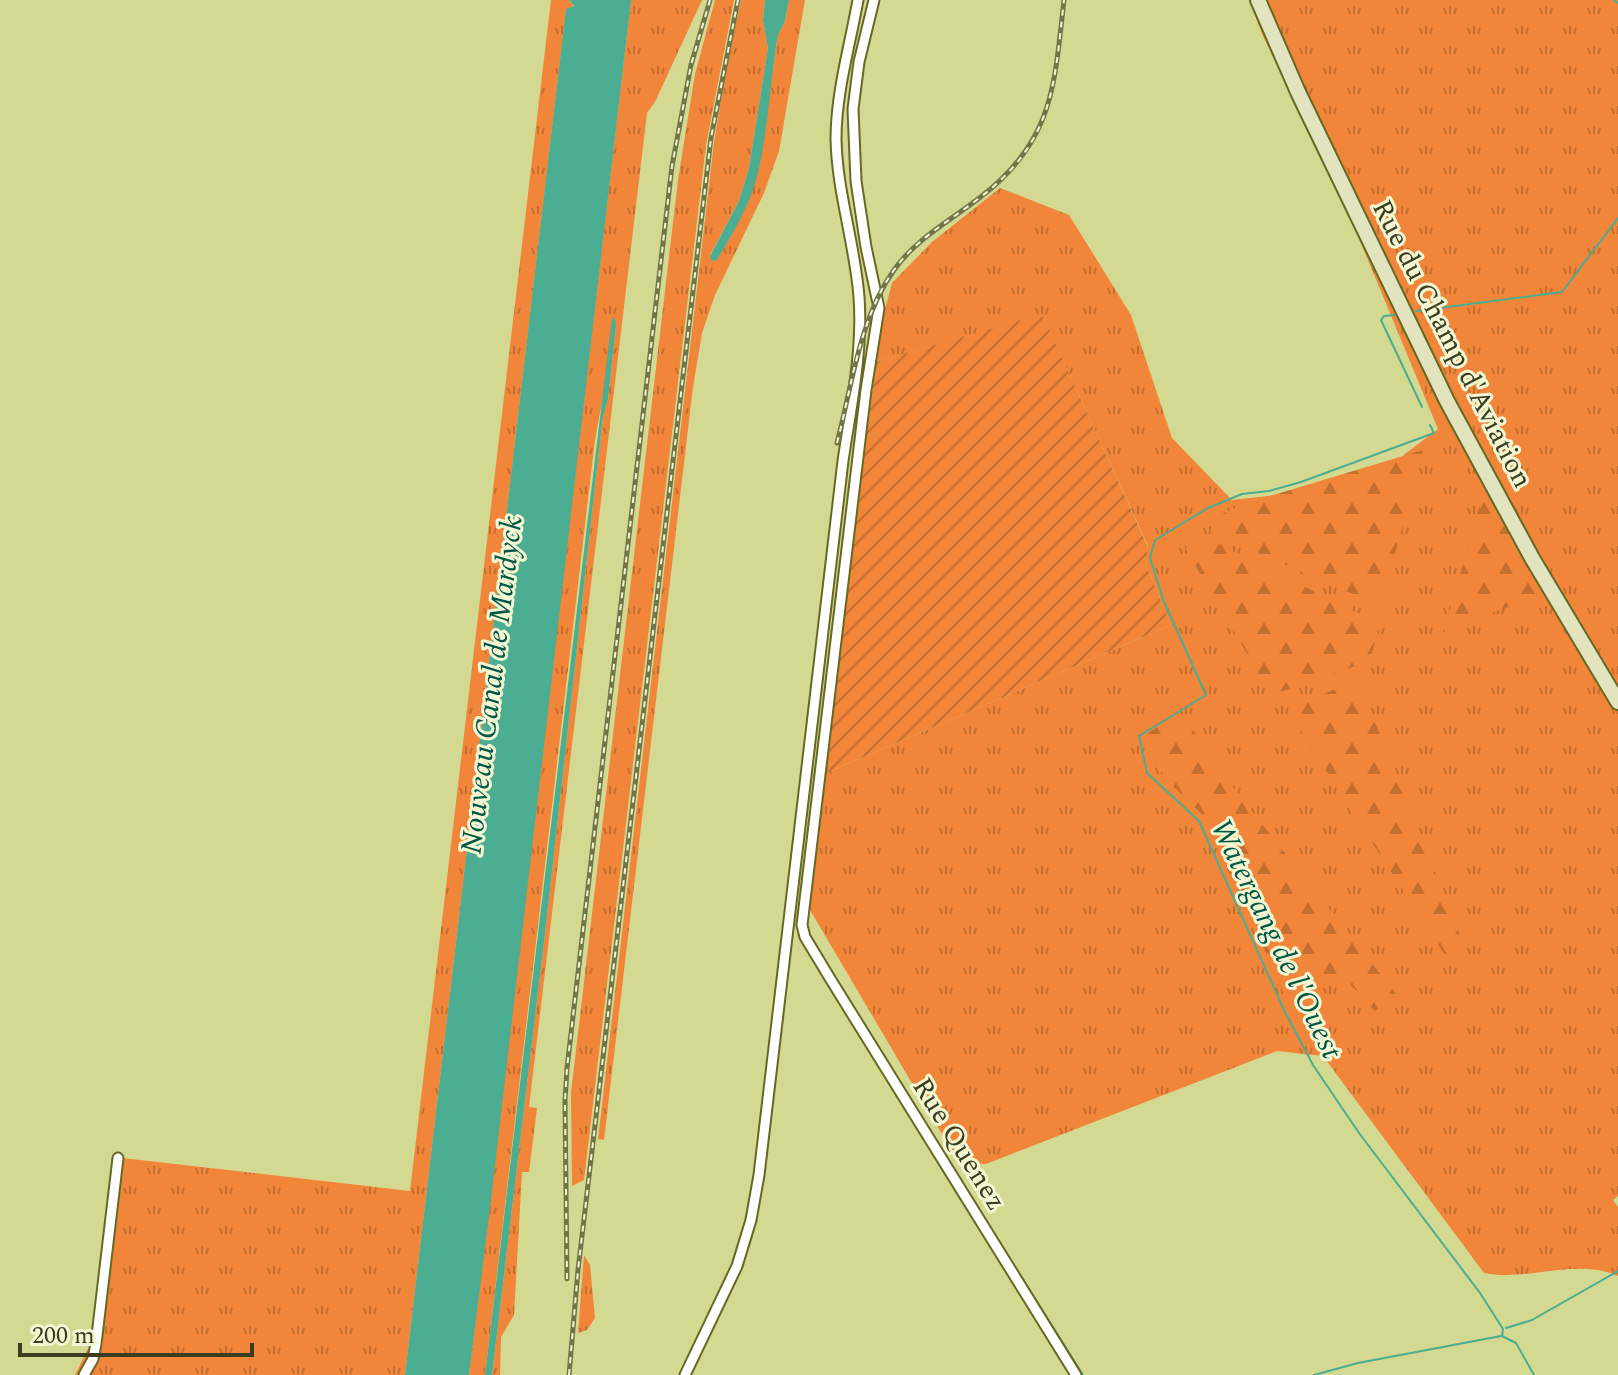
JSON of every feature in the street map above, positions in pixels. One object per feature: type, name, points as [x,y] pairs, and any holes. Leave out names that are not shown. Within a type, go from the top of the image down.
[{"type":"street","points":[[685,1375],[737,1266],[751,1220],[759,1175],[858,353],[858,290],[836,135],[858,0]]},
{"type":"street","name":"Rue Quenez","points":[[874,0],[856,76],[853,127],[863,230],[879,312],[866,390],[802,925],[805,937],[1076,1375]]},
{"type":"street","name":"Rue du Champ d'Aviation","points":[[1258,0],[1288,73],[1451,409],[1532,558],[1618,702]]},
{"type":"street","points":[[84,1375],[93,1359],[96,1344],[118,1158]]},
{"type":"green space","points":[[551,0],[569,0],[574,7],[566,10],[405,1375],[75,1375],[93,1339],[114,1157],[410,1191]]},
{"type":"green space","points":[[631,0],[702,0],[647,113],[529,1107],[537,1108],[529,1172],[522,1172],[514,1315],[501,1337],[500,1375],[492,1375],[616,325],[595,440],[485,1375],[469,1375]]},
{"type":"green space","points":[[715,0],[734,0],[706,145],[584,1180],[572,1186],[571,1093],[678,180],[695,74]]},
{"type":"green space","points":[[741,0],[765,0],[763,20],[768,48],[749,168],[739,201],[710,255],[715,261],[745,206],[754,179],[761,152],[778,35],[785,21],[789,0],[805,0],[779,151],[764,193],[715,295],[702,333],[693,387],[604,1140],[598,1139],[714,142]]},
{"type":"green space","points":[[1249,0],[1618,0],[1618,1196],[1613,1200],[1618,1207],[1618,1276],[1586,1269],[1518,1275],[1484,1273],[1323,1056],[1277,1051],[986,1164],[959,1163],[803,898],[817,777],[1171,625],[1146,565],[1148,546],[1042,315],[876,362],[892,283],[932,242],[1000,188],[1069,215],[1131,315],[1172,438],[1232,500],[1294,493],[1401,457],[1438,429],[1356,231],[1263,36]]},
{"type":"green space","points":[[1042,314],[1148,547],[1146,565],[1171,625],[817,777],[840,644],[876,362]]},
{"type":"green space","points":[[1423,450],[1381,606],[1210,532],[1218,516],[1243,504]]},
{"type":"green space","points":[[1485,490],[1544,593],[1443,632]]},
{"type":"green space","points":[[1211,540],[1380,624],[1370,661],[1271,695],[1185,548]]},
{"type":"green space","points":[[1358,679],[1468,955],[1450,963],[1287,710]]},
{"type":"green space","points":[[1182,713],[1217,767],[1397,995],[1375,1011],[1340,973],[1286,999],[1207,819],[1150,758],[1143,736]]},
{"type":"green space","points":[[584,1255],[590,1265],[595,1318],[587,1330],[578,1333]]},
{"type":"water","name":"Nouveau Canal de Mardyck","points":[[569,0],[631,0],[490,1208],[469,1375],[405,1375],[566,9],[574,6]]},
{"type":"water","points":[[765,0],[789,0],[785,21],[778,35],[765,137],[757,177],[747,204],[716,261],[711,260],[710,256],[739,201],[749,168],[768,48],[763,20]]},
{"type":"water","points":[[612,318],[616,325],[608,399],[603,417],[492,1375],[485,1375]]},
{"type":"waterway","name":"Watergang de l'Ouest","points":[[1614,0],[1618,3]]},
{"type":"waterway","name":"Watergang de l'Ouest","points":[[1416,311],[1562,292],[1618,218]]},
{"type":"waterway","name":"Watergang de l'Ouest","points":[[1394,315],[1384,316],[1381,320],[1422,407]]},
{"type":"waterway","name":"Watergang de l'Ouest","points":[[1430,425],[1434,433],[1301,482],[1269,491],[1242,494],[1208,508],[1155,540],[1150,558],[1164,602],[1206,695],[1139,736],[1147,773],[1199,821],[1284,1010],[1313,1065],[1359,1133],[1480,1293],[1503,1329],[1502,1336],[1516,1343],[1534,1375]]},
{"type":"waterway","points":[[933,1137],[1083,1375]]},
{"type":"waterway","points":[[1506,1328],[1532,1320],[1618,1271]]},
{"type":"waterway","points":[[1314,1375],[1358,1363],[1501,1336]]},
{"type":"railway","points":[[567,1279],[567,1068],[672,166],[691,65],[710,0]]},
{"type":"railway","points":[[569,1375],[578,1270],[711,138],[738,0]]},
{"type":"railway","points":[[837,443],[865,331],[872,310],[894,270],[922,240],[1003,178],[1036,134],[1052,86],[1064,0]]}]
